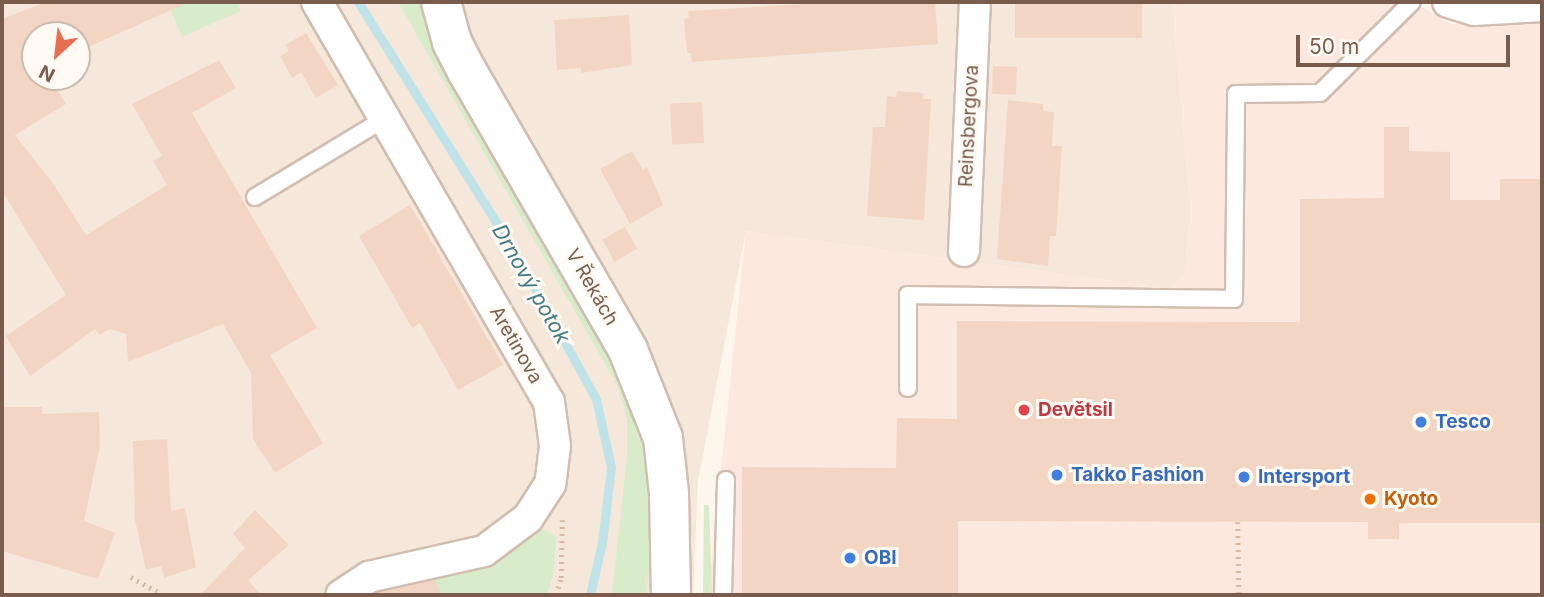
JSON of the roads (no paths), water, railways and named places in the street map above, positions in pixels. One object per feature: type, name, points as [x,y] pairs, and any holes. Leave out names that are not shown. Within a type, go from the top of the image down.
[{"type":"street","name":"Aretinova","points":[[317,2],[550,402],[555,446],[550,484],[528,518],[484,551],[369,577],[341,595]]},
{"type":"street","name":"V Řekách","points":[[441,2],[457,52],[628,350],[663,438],[670,505],[671,595]]},
{"type":"street","name":"Reinsbergova","points":[[964,251],[975,2]]},
{"type":"street","points":[[1448,2],[1474,10],[1542,6]]},
{"type":"lane","points":[[908,388],[908,295],[1234,299],[1236,94],[1320,93],[1412,2]]},
{"type":"lane","points":[[256,197],[386,118]]},
{"type":"lane","points":[[723,595],[726,480]]},
{"type":"waterway","name":"Drnový potok","points":[[358,2],[516,254],[596,399],[611,467],[602,542],[590,595]]},
{"type":"place","name":"Devětsil","points":[[1024,410]]},
{"type":"place","name":"Tesco","points":[[1421,422]]},
{"type":"place","name":"Takko Fashion","points":[[1057,475]]},
{"type":"place","name":"Intersport","points":[[1244,477]]},
{"type":"place","name":"Kyoto","points":[[1370,499]]},
{"type":"place","name":"OBI","points":[[850,558]]}]
